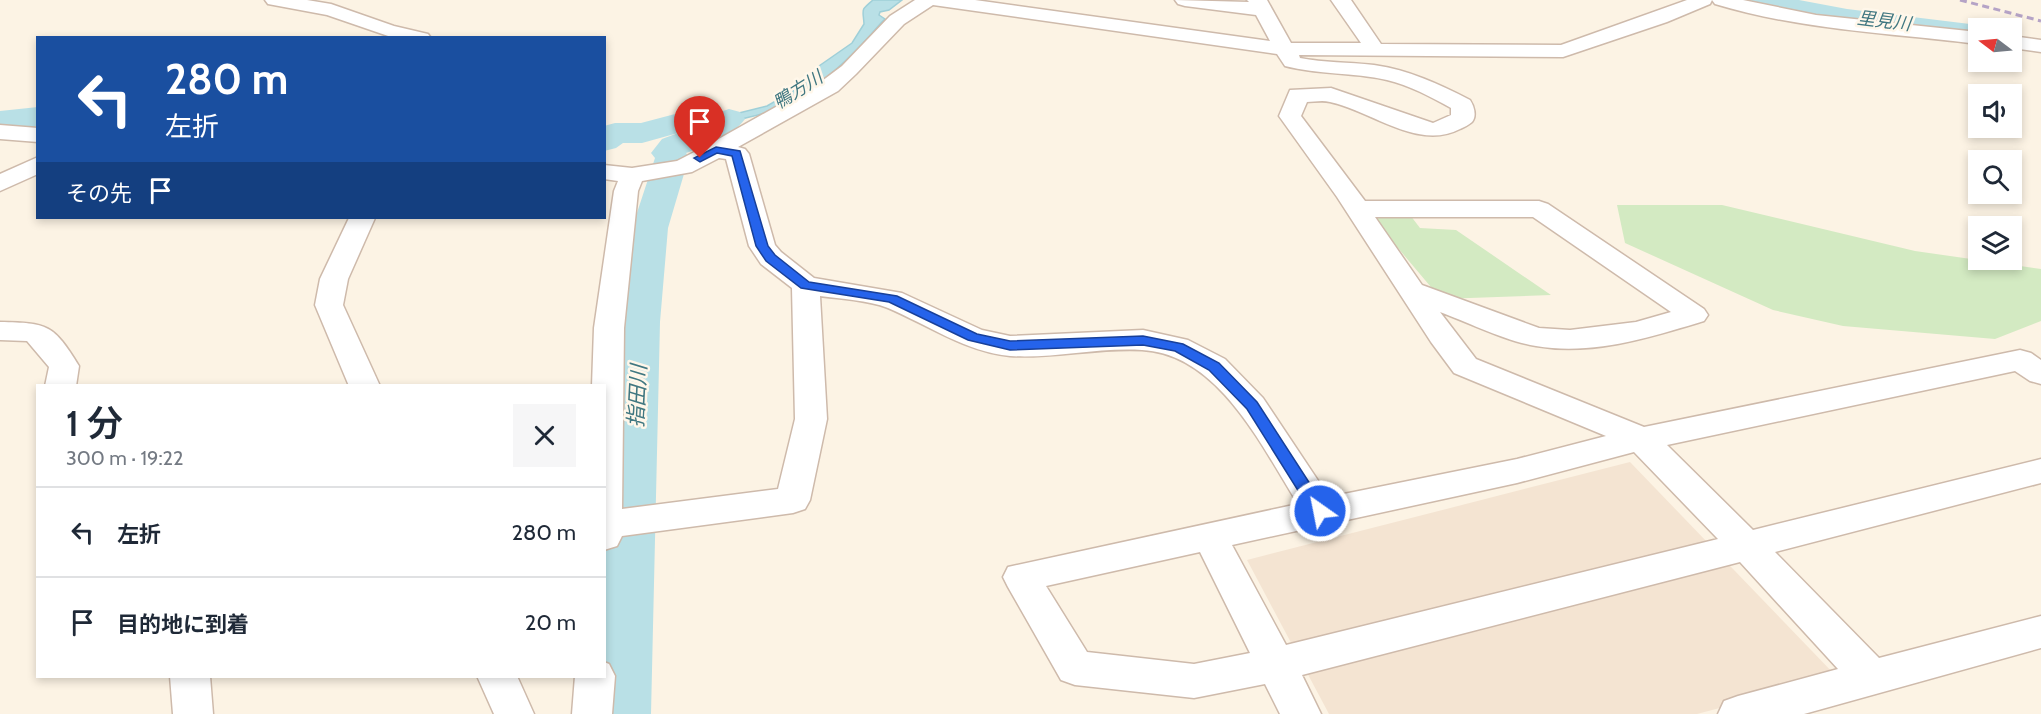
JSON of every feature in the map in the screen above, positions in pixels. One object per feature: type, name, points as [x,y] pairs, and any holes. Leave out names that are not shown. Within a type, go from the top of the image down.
[{"type":"street","points":[[274,0],[331,10],[413,36]]},
{"type":"street","points":[[606,476],[609,328],[627,173],[683,167],[830,87],[897,20],[928,0]]},
{"type":"street","points":[[934,0],[1286,50],[1563,51],[1660,18],[1703,0]]},
{"type":"street","points":[[1185,0],[1260,5],[1292,62],[1314,68],[1384,73],[1433,90],[1462,105],[1463,118],[1446,127],[1433,130],[1419,128],[1330,95],[1298,95],[1290,116],[1465,366],[1600,420],[1641,439],[1746,545],[1872,678]]},
{"type":"street","points":[[1341,0],[1375,49]]},
{"type":"street","points":[[1722,0],[1740,6],[1803,18],[1942,26],[1968,35]]},
{"type":"street","points":[[2022,43],[2041,46]]},
{"type":"street","points":[[0,132],[36,135]]},
{"type":"street","points":[[716,150],[737,154],[762,246],[771,258],[806,285],[892,299],[973,337],[1010,346],[1143,340],[1178,347],[1214,366],[1252,406],[1320,511]]},
{"type":"street","points":[[0,184],[36,165]]},
{"type":"street","points":[[1357,209],[1539,209],[1695,315],[1637,331],[1570,339],[1536,337],[1411,291]]},
{"type":"street","points":[[362,219],[334,279],[329,305],[364,384]]},
{"type":"street","points":[[606,525],[793,500],[811,419],[806,285]]},
{"type":"street","points":[[0,331],[35,332],[49,345],[64,366],[60,384]]},
{"type":"street","points":[[2041,374],[2020,360],[1641,439],[1517,471],[1320,511],[1021,577],[1075,668],[1194,681],[1276,665],[2041,471]]},
{"type":"street","points":[[1210,536],[1300,714]]},
{"type":"street","points":[[1738,714],[2041,632]]},
{"type":"street","points":[[190,678],[193,714]]},
{"type":"street","points":[[498,678],[514,714]]},
{"type":"street","points":[[592,714],[595,678]]},
{"type":"shaded area","points":[[1630,462],[1837,677],[1697,714],[1329,714],[1247,560]]},
{"type":"green space","points":[[1617,205],[1722,205],[1915,251],[1968,259],[1968,270],[2022,270],[2022,266],[2041,269],[2041,321],[1995,339],[1843,326],[1773,310],[1625,243]]},
{"type":"green space","points":[[1407,211],[1420,228],[1456,230],[1551,295],[1441,299],[1371,216]]},
{"type":"water","points":[[873,0],[902,0],[889,10],[880,12],[879,15],[885,19],[847,60],[822,81],[779,108],[725,124],[719,118],[767,106],[802,86],[819,66],[852,43],[864,24],[864,8]]},
{"type":"waterway","name":"里見川","points":[[1755,0],[1847,17],[1968,32]]},
{"type":"waterway","name":"鴨方川","points":[[0,121],[36,116]]},
{"type":"waterway","name":"鴨方川","points":[[606,140],[615,133],[642,133],[694,119],[702,120]]},
{"type":"waterway","name":"指田川","points":[[622,714],[640,322],[650,228],[672,157],[668,153],[674,146],[695,138],[729,119]]},
{"type":"railway","points":[[1960,0],[2041,21]]},
{"type":"route","points":[[700,158],[716,150],[737,154],[762,246],[771,258],[787,268],[806,285],[892,299],[973,337],[1010,346],[1143,340],[1178,347],[1214,366],[1252,406],[1320,511]]}]
